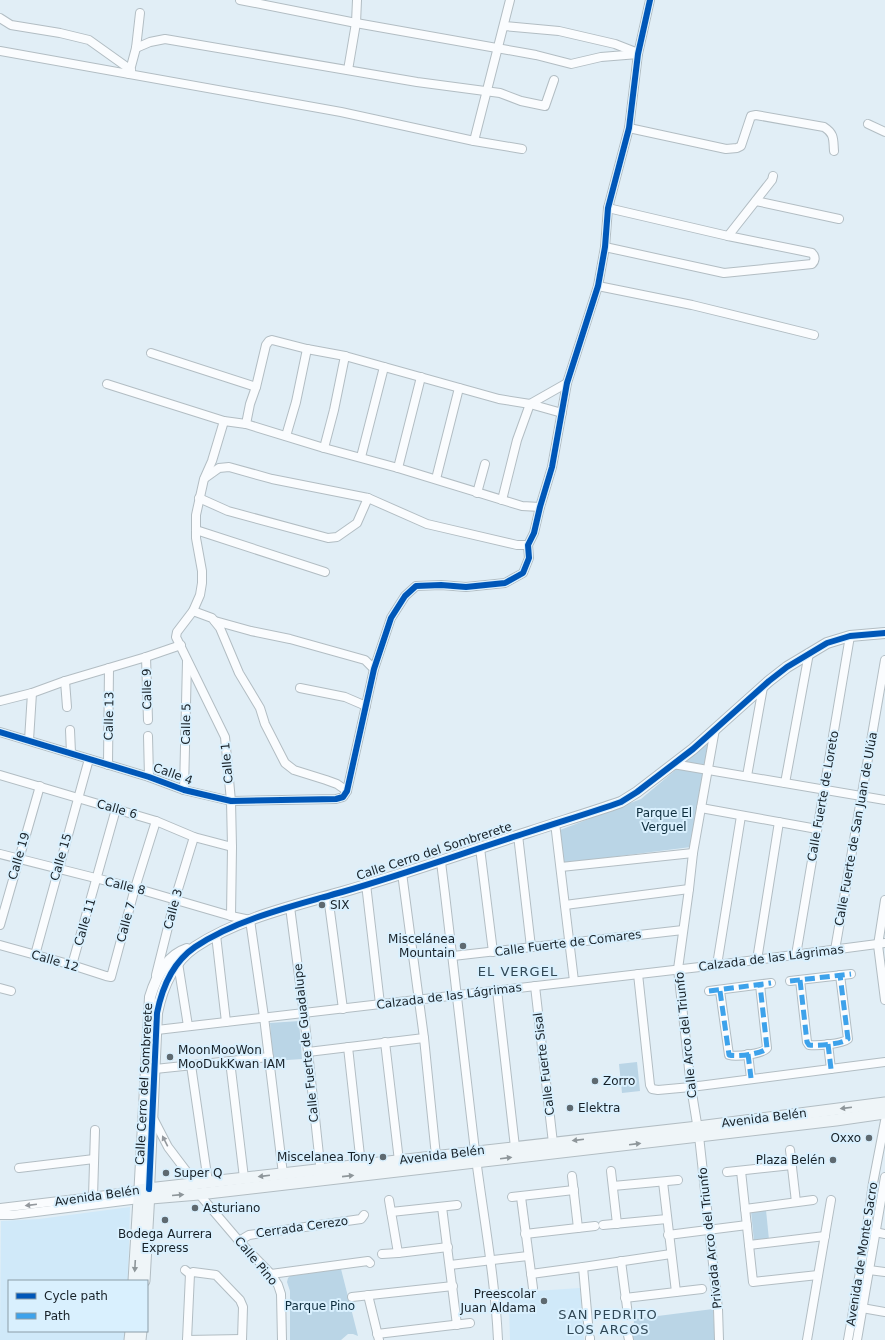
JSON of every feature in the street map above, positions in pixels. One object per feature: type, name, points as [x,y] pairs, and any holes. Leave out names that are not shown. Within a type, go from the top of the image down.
[{"type":"main road","name":"Avenida Belén","points":[[144,1194],[698,1131],[885,1103]]},
{"type":"main road","name":"Avenida Belén","points":[[198,1189],[208,1182],[283,1174],[321,1174],[361,1165],[436,1156],[476,1157],[515,1147],[836,1120],[885,1113]]},
{"type":"main road","name":"Calle Cerro del Sombrerete","points":[[134,1280],[144,1194]]},
{"type":"main road","name":"Calle Cerro del Sombrerete","points":[[144,1194],[144,1280]]},
{"type":"street","points":[[240,0],[356,24],[498,48],[571,64],[600,57],[638,54]]},
{"type":"street","points":[[348,70],[356,24],[357,0]]},
{"type":"street","points":[[474,141],[510,0]]},
{"type":"street","points":[[345,794],[374,669],[391,618],[405,596],[416,586],[441,585],[466,587],[505,583],[523,573],[529,558],[528,545],[534,533],[552,467],[567,383],[598,286],[605,247],[608,208],[629,128],[638,54],[650,0]]},
{"type":"street","points":[[130,73],[136,48],[140,13]]},
{"type":"street","points":[[0,18],[11,25],[60,33],[90,40],[130,73]]},
{"type":"street","points":[[504,26],[559,31],[615,44],[638,54]]},
{"type":"street","points":[[136,48],[150,42],[165,39],[348,70],[500,93],[521,101],[546,106],[554,80]]},
{"type":"street","points":[[0,51],[342,112],[522,150]]},
{"type":"street","points":[[629,128],[726,148],[737,148],[741,146],[751,116],[756,115],[824,127],[830,131],[833,136],[834,151]]},
{"type":"street","points":[[868,124],[885,132]]},
{"type":"street","points":[[728,236],[772,180],[773,176]]},
{"type":"street","points":[[756,201],[839,219]]},
{"type":"street","points":[[605,247],[724,274],[812,264],[814,262],[814,255],[812,253],[728,236],[608,208]]},
{"type":"street","points":[[598,286],[692,305],[814,335]]},
{"type":"street","points":[[246,424],[266,345],[272,340],[307,349],[345,356],[499,399],[530,404],[562,413]]},
{"type":"street","points":[[286,436],[296,402],[307,349]]},
{"type":"street","points":[[151,353],[256,387]]},
{"type":"street","points":[[324,448],[334,410],[345,356]]},
{"type":"street","points":[[361,458],[384,367]]},
{"type":"street","points":[[398,468],[421,377]]},
{"type":"street","points":[[502,500],[517,440],[530,404],[567,383]]},
{"type":"street","points":[[107,384],[224,421],[246,424],[324,448],[436,479],[522,506],[540,507]]},
{"type":"street","points":[[436,479],[459,388]]},
{"type":"street","points":[[0,701],[32,693],[65,681],[146,658],[181,644],[176,636],[177,632],[193,611],[200,595],[202,583],[202,571],[196,538],[198,498],[212,461],[224,421]]},
{"type":"street","points":[[477,493],[485,464]]},
{"type":"street","points":[[204,479],[219,468],[229,467],[272,479],[368,498],[427,524],[517,544],[528,545]]},
{"type":"street","points":[[198,498],[228,511],[328,538],[337,537],[357,523],[368,498]]},
{"type":"street","points":[[196,530],[325,572]]},
{"type":"street","points":[[193,611],[212,618],[220,628],[239,673],[260,708],[284,763],[294,770],[337,784],[345,794]]},
{"type":"street","points":[[215,621],[251,631],[290,639],[365,660],[374,669]]},
{"type":"street","name":"Calle Cerro del Sombrerete","points":[[144,1194],[152,1116],[157,1013],[160,997],[165,984],[178,963],[195,947],[216,935],[250,920],[441,862],[518,835],[621,802],[637,792],[693,749],[787,667],[827,643],[850,636],[885,633]]},
{"type":"street","name":"Calle Fuerte de Loreto","points":[[796,955],[850,636]]},
{"type":"street","name":"Calle 1","points":[[181,644],[225,736],[232,847],[231,916]]},
{"type":"street","points":[[786,783],[809,653]]},
{"type":"street","name":"Calle 9","points":[[146,658],[148,720]]},
{"type":"street","name":"Calle 5","points":[[184,790],[187,658]]},
{"type":"street","name":"Calle Fuerte de San Juan de Ulúa","points":[[835,950],[885,660]]},
{"type":"street","name":"Calle 13","points":[[108,765],[109,668]]},
{"type":"street","points":[[65,681],[67,707]]},
{"type":"street","points":[[747,776],[763,687]]},
{"type":"street","points":[[300,688],[345,697],[366,706]]},
{"type":"street","points":[[29,740],[32,693]]},
{"type":"street","points":[[70,730],[70,753]]},
{"type":"street","name":"Calle Arco del Triunfo","points":[[698,1131],[691,1087],[678,969],[693,852],[715,730]]},
{"type":"street","name":"Calle 4","points":[[0,732],[149,777],[184,790],[230,802],[336,799],[345,794]]},
{"type":"street","points":[[148,736],[149,777]]},
{"type":"street","name":"Calle 15","points":[[35,955],[89,759]]},
{"type":"street","points":[[673,764],[885,800]]},
{"type":"street","name":"Calle 6","points":[[0,776],[40,786],[156,821],[194,838],[232,847]]},
{"type":"street","name":"Calle 19","points":[[0,925],[40,786]]},
{"type":"street","points":[[701,808],[817,829]]},
{"type":"street","name":"Calle 11","points":[[72,965],[116,809]]},
{"type":"street","points":[[717,965],[741,816]]},
{"type":"street","name":"Calle 7","points":[[111,977],[135,888],[156,821]]},
{"type":"street","points":[[757,960],[779,822]]},
{"type":"street","points":[[555,823],[574,981]]},
{"type":"street","points":[[518,835],[531,947]]},
{"type":"street","name":"Calle 3","points":[[154,982],[175,899],[194,838]]},
{"type":"street","points":[[480,848],[493,952]]},
{"type":"street","points":[[561,867],[693,852]]},
{"type":"street","name":"Calle 8","points":[[0,854],[135,888],[231,916],[250,920]]},
{"type":"street","points":[[441,862],[458,995],[476,1157],[496,1310],[498,1340]]},
{"type":"street","points":[[402,874],[424,1038],[436,1156]]},
{"type":"street","points":[[366,884],[380,1004]]},
{"type":"street","points":[[565,905],[689,889]]},
{"type":"street","points":[[328,896],[343,1009]]},
{"type":"street","points":[[885,900],[881,944],[885,1000]]},
{"type":"street","name":"Calle Fuerte de Guadalupe","points":[[290,907],[304,1014],[321,1174]]},
{"type":"street","points":[[250,920],[264,1017],[283,1174]]},
{"type":"street","name":"Calle Fuerte de Comares","points":[[453,956],[683,930]]},
{"type":"street","points":[[216,935],[226,1022]]},
{"type":"street","name":"Calzada de las Lágrimas","points":[[157,1030],[717,965],[881,944]]},
{"type":"street","name":"Calle 12","points":[[0,945],[111,977]]},
{"type":"street","name":"Calle Cerro del Sombrerete","points":[[144,1194],[147,1028],[150,997],[154,982],[162,968],[184,950],[195,947]]},
{"type":"street","points":[[178,963],[188,1026]]},
{"type":"street","points":[[638,974],[650,1085],[652,1090],[691,1087],[751,1078],[885,1062]]},
{"type":"street","points":[[790,981],[851,974]]},
{"type":"street","points":[[800,980],[808,1044],[812,1046],[828,1044],[845,1041],[848,1039],[840,975]]},
{"type":"street","points":[[709,991],[771,983]]},
{"type":"street","points":[[720,990],[729,1055],[748,1054],[764,1051],[767,1048],[760,985]]},
{"type":"street","name":"Calle Fuerte Sisal","points":[[535,986],[553,1143]]},
{"type":"street","points":[[0,988],[11,991]]},
{"type":"street","points":[[497,990],[515,1147]]},
{"type":"street","points":[[308,1052],[424,1038]]},
{"type":"street","points":[[385,1042],[399,1160]]},
{"type":"street","points":[[828,1044],[831,1069]]},
{"type":"street","points":[[348,1047],[361,1165]]},
{"type":"street","points":[[748,1054],[751,1078]]},
{"type":"street","points":[[155,1069],[268,1057]]},
{"type":"street","points":[[230,1061],[244,1178]]},
{"type":"street","points":[[190,1065],[208,1182]]},
{"type":"street","name":"Calle Pino","points":[[152,1116],[168,1147],[198,1189],[239,1241],[271,1274],[278,1285],[281,1294],[282,1340]]},
{"type":"street","name":"Avenida de Monte Sacro","points":[[848,1340],[864,1249],[873,1183],[885,1121]]},
{"type":"street","points":[[93,1197],[95,1130]]},
{"type":"street","name":"Privada Arco del Triunfo","points":[[698,1131],[718,1309],[719,1340]]},
{"type":"street","points":[[790,1150],[796,1202]]},
{"type":"street","points":[[19,1168],[94,1159]]},
{"type":"street","points":[[727,1172],[792,1165]]},
{"type":"street","points":[[611,1171],[617,1224]]},
{"type":"street","points":[[741,1171],[753,1282],[818,1275]]},
{"type":"street","points":[[572,1176],[578,1228]]},
{"type":"street","name":"Avenida de Monte Sacro","points":[[857,1340],[884,1191],[885,1176]]},
{"type":"street","points":[[613,1186],[678,1180]]},
{"type":"street","points":[[663,1182],[668,1235],[676,1292]]},
{"type":"street","points":[[512,1198],[574,1190]]},
{"type":"street","name":"Avenida Belén","points":[[0,1208],[93,1197],[144,1194]]},
{"type":"street","name":"Avenida Belén","points":[[0,1216],[144,1194]]},
{"type":"street","points":[[521,1197],[533,1288]]},
{"type":"street","points":[[389,1200],[398,1253]]},
{"type":"street","points":[[745,1209],[813,1200]]},
{"type":"street","points":[[807,1340],[831,1200]]},
{"type":"street","points":[[391,1212],[457,1205]]},
{"type":"street","points":[[442,1207],[457,1325]]},
{"type":"street","name":"Cerrada Cerezo","points":[[239,1241],[249,1235],[361,1219],[364,1215]]},
{"type":"street","points":[[525,1234],[667,1219]]},
{"type":"street","points":[[668,1235],[747,1226]]},
{"type":"street","points":[[876,1232],[885,1234]]},
{"type":"street","points":[[749,1245],[825,1236]]},
{"type":"street","points":[[382,1254],[448,1247]]},
{"type":"street","points":[[531,1274],[671,1254]]},
{"type":"street","points":[[450,1265],[528,1256]]},
{"type":"street","points":[[271,1274],[368,1261],[370,1264]]},
{"type":"street","points":[[621,1262],[628,1315]]},
{"type":"street","points":[[583,1267],[588,1323]]},
{"type":"street","points":[[869,1270],[885,1272]]},
{"type":"street","points":[[187,1272],[216,1275],[240,1300],[243,1307],[242,1340],[187,1340],[187,1272]]},
{"type":"street","points":[[352,1297],[453,1286]]},
{"type":"street","points":[[625,1298],[702,1289]]},
{"type":"street","points":[[368,1295],[378,1337],[470,1323]]},
{"type":"street","points":[[862,1308],[885,1312]]},
{"type":"shaded area","points":[[130,1207],[128,1280],[8,1280],[8,1332],[126,1332],[126,1340],[0,1340],[1,1221],[39,1219]]},
{"type":"shaded area","name":"Preescolar Juan Aldama","points":[[580,1288],[584,1340],[510,1340],[509,1309],[505,1293]]},
{"type":"green space","name":"Parque El Verguel","points":[[710,741],[691,847],[564,863],[560,830],[641,799]]},
{"type":"green space","points":[[299,1021],[302,1059],[273,1061],[270,1023]]},
{"type":"green space","points":[[637,1062],[640,1091],[622,1093],[619,1064]]},
{"type":"green space","points":[[766,1210],[769,1240],[754,1241],[751,1211]]},
{"type":"green space","name":"Parque Pino","points":[[341,1269],[358,1336],[348,1334],[341,1340],[290,1340],[290,1291],[287,1282],[288,1278],[290,1276]]},
{"type":"green space","points":[[713,1309],[715,1340],[633,1340],[634,1319]]},
{"type":"marked path","points":[[790,981],[851,974]]},
{"type":"marked path","points":[[800,980],[807,1042],[809,1045],[829,1044],[848,1039],[840,975]]},
{"type":"marked path","points":[[709,991],[771,983]]},
{"type":"marked path","points":[[720,991],[729,1055],[737,1056],[760,1052],[767,1048],[760,985]]},
{"type":"marked path","points":[[828,1044],[831,1069]]},
{"type":"marked path","points":[[748,1054],[751,1078]]},
{"type":"cycle path","points":[[0,732],[149,777],[184,790],[231,801],[336,799],[343,797],[347,791],[374,669],[391,618],[405,596],[416,586],[441,585],[466,587],[505,583],[523,573],[529,558],[528,545],[534,533],[552,467],[567,383],[598,286],[605,247],[608,208],[629,128],[638,54],[650,0]]},
{"type":"cycle path","points":[[149,1189],[157,1013],[165,985],[180,960],[187,953],[211,937],[266,914],[389,878],[621,802],[637,792],[693,749],[769,681],[787,667],[827,643],[850,636],[885,633]]},
{"type":"place","name":"SIX","points":[[322,905]]},
{"type":"place","name":"Miscelánea Mountain","points":[[463,946]]},
{"type":"place","name":"MoonMooWon MooDukKwan IAM","points":[[170,1057]]},
{"type":"place","name":"Zorro","points":[[595,1081]]},
{"type":"place","name":"Elektra","points":[[570,1108]]},
{"type":"place","name":"Oxxo","points":[[869,1138]]},
{"type":"place","name":"Miscelanea Tony","points":[[383,1157]]},
{"type":"place","name":"Plaza Belén","points":[[833,1160]]},
{"type":"place","name":"Super Q","points":[[166,1173]]},
{"type":"place","name":"Asturiano","points":[[195,1208]]},
{"type":"place","name":"Bodega Aurrera Express","points":[[165,1220]]},
{"type":"place","name":"Preescolar Juan Aldama","points":[[544,1301]]},
{"type":"district","name":"EL VERGEL","points":[[518,971]]},
{"type":"district","name":"SAN PEDRITO LOS ARCOS","points":[[608,1322]]}]
